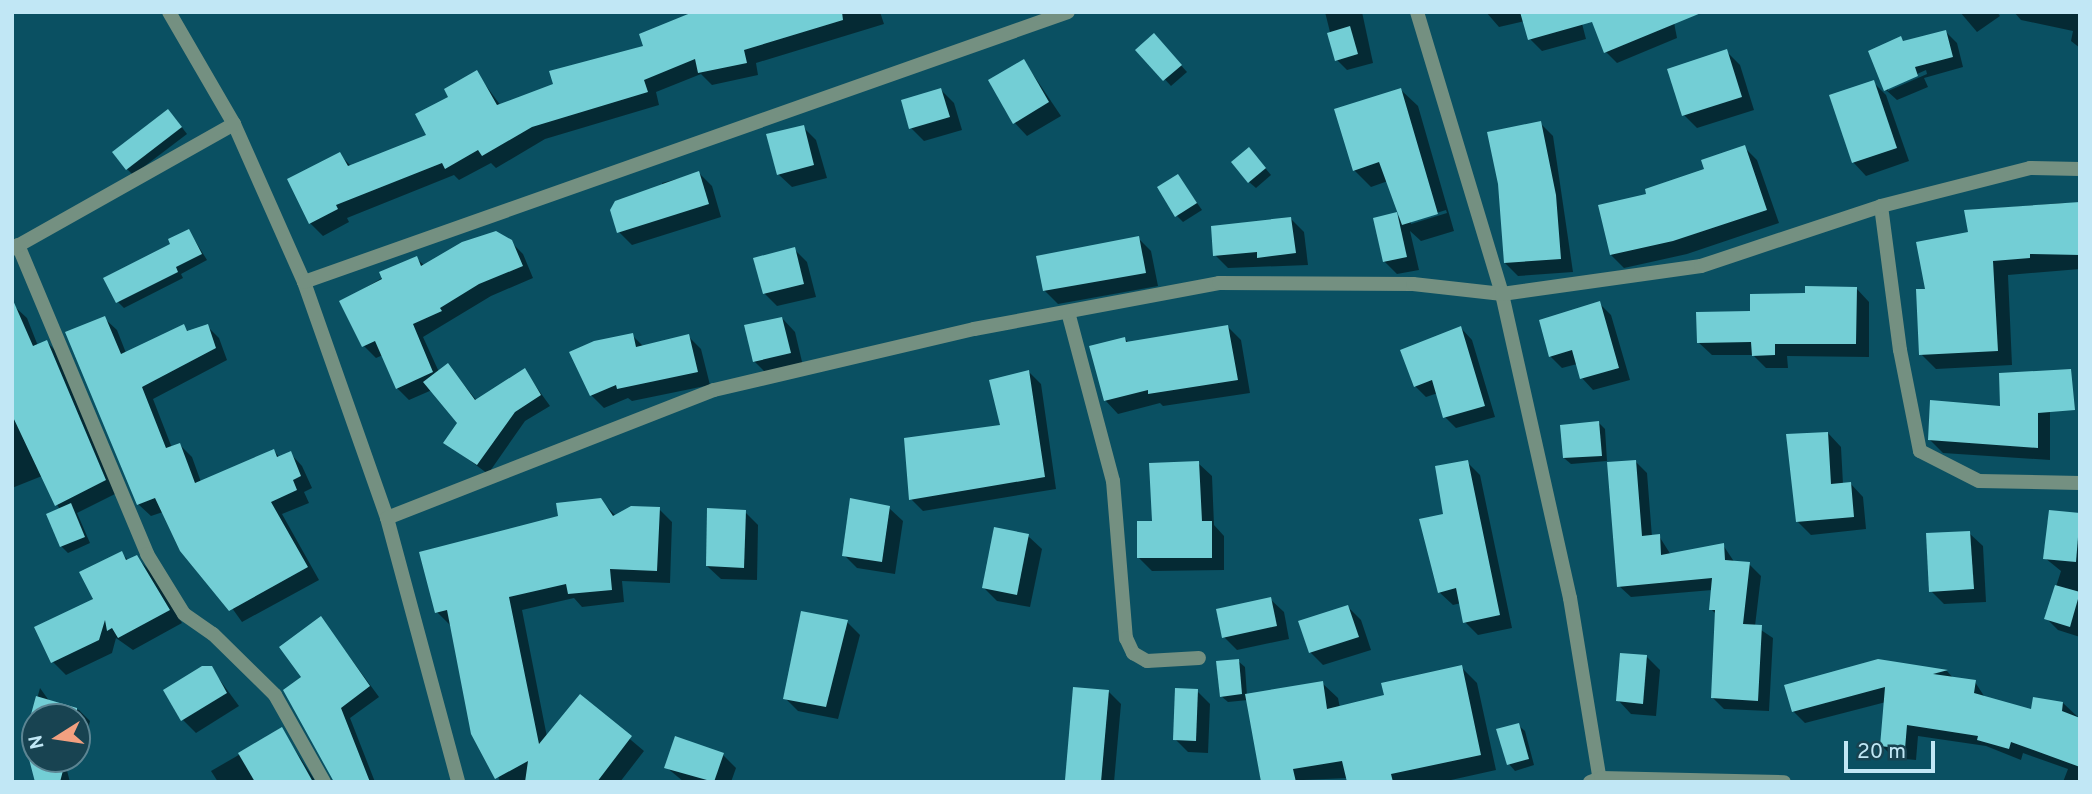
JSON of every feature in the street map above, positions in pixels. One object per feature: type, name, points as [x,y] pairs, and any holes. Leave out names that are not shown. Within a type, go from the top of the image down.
[{"type":"street","points":[[169,12],[233,124],[304,282],[387,518],[458,782]]},
{"type":"street","points":[[304,282],[1068,12]]},
{"type":"street","points":[[1417,12],[1502,294],[1570,598],[1597,780],[1784,782]]},
{"type":"street","points":[[233,124],[15,247],[147,554],[184,614],[213,634],[275,695],[324,782]]},
{"type":"street","points":[[387,518],[714,390],[1068,312],[1219,283],[1413,284],[1502,294],[1702,266],[1881,206],[2030,168],[2080,169]]},
{"type":"street","points":[[1881,206],[1900,350],[1920,451],[1979,481],[2080,483]]},
{"type":"street","points":[[1068,312],[1113,481],[1126,638],[1133,653],[1147,661],[1199,658]]},
{"type":"building","points":[[693,12],[842,12],[843,20],[744,50],[747,63],[698,73],[695,59],[644,80],[648,92],[532,127],[482,156],[478,150],[445,169],[442,163],[336,205],[338,209],[309,224],[287,179],[340,152],[348,166],[426,135],[415,114],[448,97],[444,89],[477,70],[497,105],[553,84],[549,71],[643,46],[639,34]]},
{"type":"building","points":[[1520,12],[1701,13],[1604,53],[1592,22],[1528,40]]},
{"type":"building","points":[[1350,26],[1358,54],[1335,61],[1327,33]]},
{"type":"building","points":[[1946,30],[1953,57],[1915,67],[1918,76],[1884,91],[1868,51],[1901,36],[1903,41]]},
{"type":"building","points":[[1154,33],[1182,65],[1163,81],[1135,50]]},
{"type":"building","points":[[1727,49],[1742,97],[1682,116],[1667,69]]},
{"type":"building","points":[[1024,59],[1049,102],[1013,124],[988,80]]},
{"type":"building","points":[[1874,80],[1897,148],[1852,163],[1829,95]]},
{"type":"building","points":[[941,88],[950,117],[909,129],[901,100]]},
{"type":"building","points":[[1401,88],[1438,214],[1402,225],[1379,162],[1353,171],[1334,109]]},
{"type":"building","points":[[168,109],[182,127],[126,170],[112,152]]},
{"type":"building","points":[[1541,121],[1556,195],[1561,259],[1504,263],[1498,184],[1487,132]]},
{"type":"building","points":[[804,125],[814,165],[777,175],[766,134]]},
{"type":"building","points":[[1745,145],[1767,210],[1673,241],[1610,255],[1598,205],[1646,194],[1645,189],[1704,169],[1701,160]]},
{"type":"building","points":[[1249,147],[1266,168],[1248,183],[1231,162]]},
{"type":"building","points":[[699,171],[709,204],[617,233],[610,210],[615,201]]},
{"type":"building","points":[[1178,174],[1197,203],[1175,217],[1157,187]]},
{"type":"building","points":[[2080,202],[2080,255],[2030,254],[2030,258],[1993,261],[1998,351],[1919,355],[1916,289],[1925,289],[1916,242],[1968,232],[1964,210]]},
{"type":"building","points":[[1397,212],[1407,257],[1383,262],[1373,218]]},
{"type":"building","points":[[1291,217],[1296,253],[1257,258],[1257,252],[1213,256],[1211,226]]},
{"type":"building","points":[[189,229],[202,254],[176,267],[178,272],[116,303],[103,278],[170,244],[168,239]]},
{"type":"building","points":[[496,231],[512,240],[523,266],[479,284],[440,308],[442,311],[413,324],[433,372],[396,389],[375,341],[362,347],[339,301],[382,279],[379,272],[417,256],[421,266],[462,242]]},
{"type":"building","points":[[1139,236],[1146,273],[1043,291],[1036,256]]},
{"type":"building","points":[[795,247],[804,284],[763,294],[753,258]]},
{"type":"building","points":[[1805,286],[1857,287],[1856,344],[1775,344],[1775,355],[1752,356],[1751,342],[1697,343],[1696,312],[1750,311],[1750,294],[1805,293]]},
{"type":"building","points":[[12,298],[33,346],[47,340],[106,480],[55,506],[12,415]]},
{"type":"building","points":[[1600,301],[1619,368],[1580,379],[1572,350],[1549,357],[1539,320]]},
{"type":"building","points":[[105,316],[121,354],[184,324],[187,331],[208,324],[216,348],[142,387],[166,448],[180,443],[195,483],[274,449],[277,457],[291,451],[301,476],[293,480],[297,490],[271,502],[308,567],[229,611],[180,551],[155,498],[137,505],[65,332]]},
{"type":"building","points":[[782,317],[791,353],[753,362],[744,325]]},
{"type":"building","points":[[1228,325],[1238,380],[1148,394],[1148,390],[1104,401],[1089,346],[1125,337],[1126,342]]},
{"type":"building","points":[[1461,326],[1485,406],[1443,418],[1432,380],[1414,387],[1400,350]]},
{"type":"building","points":[[633,333],[636,347],[689,334],[698,372],[617,389],[616,385],[590,396],[569,352],[594,341]]},
{"type":"building","points":[[448,363],[475,400],[525,368],[541,395],[515,412],[477,465],[443,443],[457,423],[423,382]]},
{"type":"building","points":[[2071,369],[2075,410],[2038,413],[2038,448],[1928,440],[1930,400],[2000,406],[1999,373]]},
{"type":"building","points":[[1029,370],[1045,477],[909,500],[904,438],[1000,425],[989,380]]},
{"type":"building","points":[[1599,421],[1602,456],[1563,458],[1560,425]]},
{"type":"building","points":[[1828,432],[1831,484],[1851,482],[1854,517],[1796,522],[1786,434]]},
{"type":"building","points":[[1468,460],[1500,615],[1463,623],[1456,588],[1438,593],[1419,519],[1443,514],[1435,466]]},
{"type":"building","points":[[1636,460],[1642,536],[1660,534],[1661,555],[1724,543],[1725,560],[1750,562],[1743,624],[1762,625],[1758,701],[1711,698],[1715,610],[1709,610],[1712,578],[1617,587],[1607,462]]},
{"type":"building","points":[[1199,461],[1202,521],[1212,521],[1212,558],[1137,558],[1137,521],[1152,521],[1149,463]]},
{"type":"building","points":[[601,498],[613,516],[631,506],[660,507],[657,571],[610,569],[612,590],[568,594],[566,584],[509,597],[539,744],[580,694],[632,736],[597,782],[525,782],[528,761],[495,779],[471,734],[447,610],[435,613],[419,552],[558,516],[556,503]]},
{"type":"building","points":[[850,498],[890,506],[882,562],[842,556]]},
{"type":"building","points":[[71,503],[85,537],[60,547],[46,514]]},
{"type":"building","points":[[707,508],[746,510],[744,568],[706,566]]},
{"type":"building","points":[[2049,510],[2080,513],[2076,562],[2043,559]]},
{"type":"building","points":[[994,527],[1029,534],[1017,595],[982,588]]},
{"type":"building","points":[[1970,531],[1974,589],[1929,592],[1926,533]]},
{"type":"building","points":[[122,551],[126,560],[137,555],[170,610],[118,638],[112,628],[107,631],[105,620],[99,640],[51,663],[34,627],[93,599],[79,572]]},
{"type":"building","points":[[2055,585],[2080,592],[2070,627],[2044,619]]},
{"type":"building","points":[[1271,597],[1277,626],[1222,638],[1216,609]]},
{"type":"building","points":[[1348,605],[1359,637],[1309,653],[1298,621]]},
{"type":"building","points":[[801,611],[848,620],[826,707],[783,699]]},
{"type":"building","points":[[321,616],[370,686],[341,708],[370,782],[334,782],[283,690],[301,677],[279,647]]},
{"type":"building","points":[[1620,653],[1647,655],[1643,704],[1616,701]]},
{"type":"building","points":[[1239,659],[1242,694],[1220,697],[1216,661]]},
{"type":"building","points":[[1878,659],[1948,670],[1933,674],[1976,680],[1974,693],[2031,709],[2033,697],[2063,702],[2062,711],[2080,718],[2080,767],[2011,742],[2009,749],[1977,740],[1978,736],[1907,725],[1905,749],[1880,746],[1885,687],[1792,712],[1784,685]]},
{"type":"building","points":[[1462,665],[1481,755],[1391,774],[1393,782],[1347,782],[1342,761],[1293,769],[1296,782],[1261,782],[1245,694],[1323,681],[1327,709],[1384,695],[1381,683]]},
{"type":"building","points":[[202,666],[212,666],[227,693],[181,721],[163,690]]},
{"type":"building","points":[[1073,687],[1109,690],[1101,782],[1065,780]]},
{"type":"building","points":[[1175,688],[1198,689],[1196,741],[1173,740]]},
{"type":"building","points":[[36,696],[60,703],[34,703]]},
{"type":"building","points":[[1519,723],[1529,759],[1507,765],[1496,729]]},
{"type":"building","points":[[282,727],[313,782],[255,782],[238,753]]},
{"type":"building","points":[[675,736],[724,753],[714,782],[664,768]]},
{"type":"building","points":[[33,773],[62,773],[60,782],[35,782]]}]
